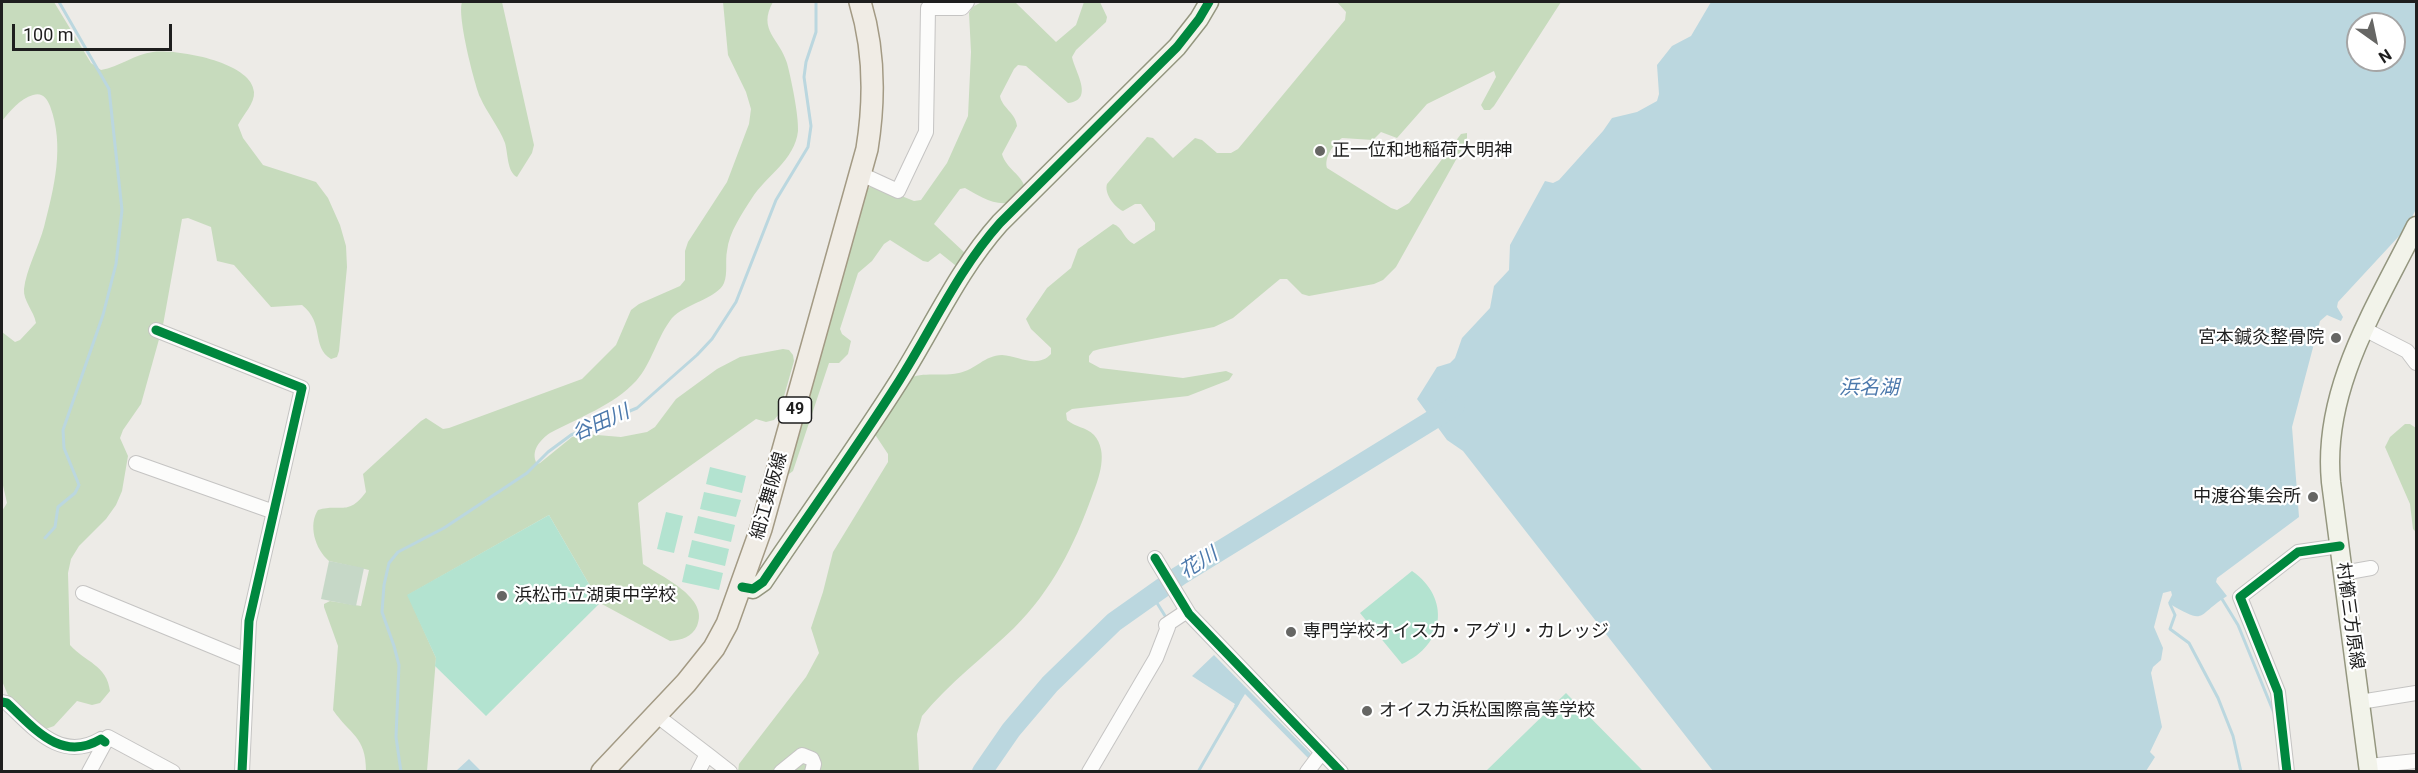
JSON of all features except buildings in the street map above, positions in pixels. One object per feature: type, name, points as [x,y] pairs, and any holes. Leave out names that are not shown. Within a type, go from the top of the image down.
[{"type":"main road","name":"細江舞阪線","points":[[602,771],[686,683],[719,641],[761,529],[861,174],[870,131],[873,80],[870,46],[860,2]]},
{"type":"street","points":[[861,174],[898,190],[926,132],[928,8],[962,8],[969,2]]},
{"type":"street","points":[[741,587],[753,589],[763,582],[887,400],[979,247],[1000,223],[1177,47],[1209,2]]},
{"type":"street","name":"村櫛三方原線","points":[[2369,769],[2329,465],[2331,431],[2343,381],[2364,330],[2416,226]]},
{"type":"street","points":[[156,330],[303,388],[249,621],[242,771]]},
{"type":"street","points":[[2364,330],[2407,351],[2416,363]]},
{"type":"street","points":[[136,463],[274,512]]},
{"type":"street","points":[[2287,771],[2280,700],[2264,665],[2240,597],[2298,552],[2340,546]]},
{"type":"street","points":[[1155,558],[1186,610],[1341,771]]},
{"type":"street","points":[[2343,573],[2371,568]]},
{"type":"street","points":[[83,593],[241,658],[247,658]]},
{"type":"street","points":[[1089,771],[1156,658],[1168,627],[1166,625],[1186,610]]},
{"type":"street","points":[[2360,702],[2416,693]]},
{"type":"street","points":[[2,702],[7,703],[50,741],[81,748],[101,739],[105,742]]},
{"type":"street","points":[[656,715],[730,771]]},
{"type":"street","points":[[89,771],[108,737],[172,771]]},
{"type":"street","points":[[1307,771],[1323,752]]},
{"type":"street","points":[[698,771],[708,754]]},
{"type":"street","points":[[781,771],[802,755],[812,759],[814,764],[812,771]]},
{"type":"street","points":[[2369,769],[2416,760]]},
{"type":"green space","points":[[2,2],[54,2],[91,63],[101,70],[146,53],[164,52],[195,55],[227,65],[241,73],[250,82],[254,92],[251,105],[238,125],[243,138],[263,165],[316,182],[328,198],[346,246],[347,267],[339,351],[337,357],[331,359],[321,348],[313,319],[302,305],[271,307],[234,265],[217,261],[211,227],[188,218],[182,219],[163,325],[141,404],[120,438],[128,456],[122,491],[106,519],[79,546],[71,559],[68,573],[70,645],[105,675],[110,691],[100,703],[92,705],[77,701],[54,726],[43,730],[10,700],[2,681],[2,511],[7,503],[2,481],[2,332],[15,342],[20,340],[36,323],[25,298],[24,289],[51,197],[56,167],[57,136],[49,103],[44,96],[39,94],[20,102],[2,121]]},
{"type":"green space","points":[[462,2],[502,2],[534,145],[532,153],[517,177],[511,171],[505,143],[477,89],[464,34]]},
{"type":"green space","points":[[723,2],[773,2],[767,20],[771,34],[787,63],[797,116],[798,131],[792,151],[758,190],[736,223],[728,244],[725,279],[721,288],[672,318],[642,374],[627,390],[607,404],[550,433],[535,450],[537,464],[572,437],[585,434],[621,437],[647,432],[655,427],[676,399],[717,369],[740,357],[783,349],[789,350],[794,361],[779,414],[774,420],[766,422],[756,419],[638,503],[643,564],[682,589],[691,598],[697,606],[699,616],[697,626],[686,637],[670,641],[600,603],[549,515],[408,595],[436,658],[427,771],[366,771],[360,743],[333,710],[338,646],[324,604],[330,601],[361,606],[369,570],[329,561],[324,556],[314,537],[315,516],[318,510],[349,507],[360,500],[366,492],[363,474],[426,418],[443,429],[449,428],[582,379],[616,345],[631,310],[639,304],[680,286],[685,280],[685,251],[688,242],[727,182],[749,124],[751,109],[746,92],[728,55]]},
{"type":"green space","points":[[982,2],[1015,2],[1056,42],[1076,25],[1084,2],[1100,2],[1107,17],[1106,22],[1076,50],[1072,57],[1081,84],[1080,97],[1068,103],[1026,66],[1018,65],[1014,69],[1000,96],[1017,126],[1002,154],[1007,164],[1024,184],[1025,189],[1013,201],[999,203],[987,200],[965,188],[960,189],[934,224],[965,253],[959,265],[955,265],[940,253],[928,262],[923,261],[890,240],[858,273],[840,329],[842,334],[851,341],[848,354],[839,363],[829,363],[793,471],[789,474],[787,472],[865,194],[868,188],[874,185],[914,201],[921,200],[947,163],[968,116],[971,52],[969,13],[972,7]]},
{"type":"green space","points":[[1337,2],[1561,2],[1490,110],[1484,110],[1481,105],[1496,77],[1494,71],[1427,104],[1397,138],[1381,132],[1373,140],[1342,138],[1333,147],[1328,156],[1327,168],[1397,210],[1409,203],[1461,134],[1467,133],[1467,140],[1396,267],[1383,280],[1374,284],[1309,296],[1302,294],[1287,279],[1280,279],[1233,318],[1214,327],[1093,351],[1089,356],[1089,362],[1100,368],[1183,378],[1226,371],[1233,374],[1229,380],[1188,396],[1072,409],[1066,413],[1067,420],[1094,435],[1101,449],[1100,473],[1085,514],[1051,583],[1028,613],[944,692],[922,716],[917,734],[919,771],[738,772],[739,764],[806,677],[819,653],[811,628],[833,552],[888,462],[888,454],[874,433],[908,379],[920,375],[959,373],[996,356],[1040,361],[1051,354],[1051,348],[1031,329],[1026,319],[1047,288],[1071,268],[1078,249],[1113,224],[1134,244],[1155,230],[1155,223],[1141,204],[1135,204],[1123,211],[1116,206],[1108,195],[1107,184],[1147,137],[1153,138],[1173,158],[1195,138],[1202,140],[1217,153],[1231,153],[1238,149],[1345,20],[1346,12]]},
{"type":"green space","points":[[2405,424],[2416,428],[2416,532],[2413,529],[2410,504],[2385,447],[2390,437]]},
{"type":"green space","points":[[710,467],[746,476],[742,493],[706,484]]},
{"type":"green space","points":[[704,492],[741,500],[736,517],[700,509]]},
{"type":"green space","points":[[666,512],[683,516],[674,553],[657,549]]},
{"type":"green space","points":[[549,515],[600,603],[486,716],[435,666],[436,658],[407,595]]},
{"type":"green space","points":[[698,516],[735,525],[731,542],[694,533]]},
{"type":"green space","points":[[692,540],[729,549],[725,566],[688,557]]},
{"type":"green space","points":[[329,561],[364,568],[356,606],[321,599]]},
{"type":"green space","points":[[686,564],[723,573],[719,590],[682,582]]},
{"type":"green space","points":[[1412,571],[1425,582],[1433,594],[1438,620],[1427,645],[1416,656],[1402,664],[1360,613]]},
{"type":"green space","points":[[1566,693],[1643,771],[1486,771]]},
{"type":"water","name":"浜名湖","points":[[1711,2],[2416,2],[2416,209],[2404,234],[2401,234],[2338,302],[2337,307],[2343,317],[2341,321],[2327,315],[2320,321],[2292,427],[2299,517],[2217,578],[2216,582],[2227,596],[2201,616],[2190,614],[2168,603],[2172,595],[2171,591],[2163,593],[2154,627],[2163,648],[2161,660],[2153,667],[2151,673],[2162,727],[2150,752],[2155,757],[2146,771],[1713,771],[1463,451],[1447,440],[1417,399],[1437,367],[1450,363],[1455,358],[1462,338],[1490,308],[1494,286],[1509,270],[1510,245],[1545,181],[1553,183],[1559,180],[1612,118],[1637,112],[1657,101],[1659,94],[1657,65],[1672,46],[1691,36]]},
{"type":"water","points":[[1214,655],[1311,754],[1309,759],[1245,694],[1237,707],[1234,706],[1235,704],[1192,676]]},
{"type":"water","points":[[469,759],[481,771],[456,771]]},
{"type":"waterway","points":[[45,538],[55,527],[58,507],[75,493],[79,485],[64,448],[63,430],[103,315],[116,264],[122,210],[109,89],[59,2]]},
{"type":"waterway","name":"谷田川","points":[[401,772],[396,737],[399,665],[382,612],[384,585],[389,563],[398,552],[444,528],[527,473],[548,452],[571,435],[637,408],[712,339],[736,302],[776,200],[808,147],[811,126],[804,77],[806,62],[816,32],[816,2]]},
{"type":"waterway","name":"花川","points":[[982,772],[1011,730],[1050,684],[1114,622],[1179,576],[1455,406]]},
{"type":"waterway","points":[[1152,595],[1167,619]]},
{"type":"waterway","points":[[2222,599],[2238,625],[2274,713]]},
{"type":"waterway","points":[[2170,604],[2175,615],[2170,629],[2189,643],[2218,698],[2233,736],[2241,772]]},
{"type":"waterway","points":[[1198,772],[1238,703]]},
{"type":"cycle path","points":[[742,587],[753,589],[763,582],[883,406],[959,279],[985,241],[1000,223],[1177,47],[1209,2]]},
{"type":"cycle path","points":[[156,330],[302,388],[249,621],[242,772]]},
{"type":"cycle path","points":[[2287,772],[2278,692],[2240,597],[2298,552],[2340,546]]},
{"type":"cycle path","points":[[1155,558],[1189,614],[1341,772]]},
{"type":"cycle path","points":[[2,702],[7,703],[38,732],[61,745],[73,747],[87,745],[101,739],[105,742]]},
{"type":"place","name":"正一位和地稲荷大明神","points":[[1320,151]]},
{"type":"place","name":"宮本鍼灸整骨院","points":[[2336,338]]},
{"type":"place","name":"中渡谷集会所","points":[[2313,497]]},
{"type":"place","name":"浜松市立湖東中学校","points":[[502,596]]},
{"type":"place","name":"専門学校オイスカ・アグリ・カレッジ","points":[[1291,632]]},
{"type":"place","name":"オイスカ浜松国際高等学校","points":[[1367,711]]}]
